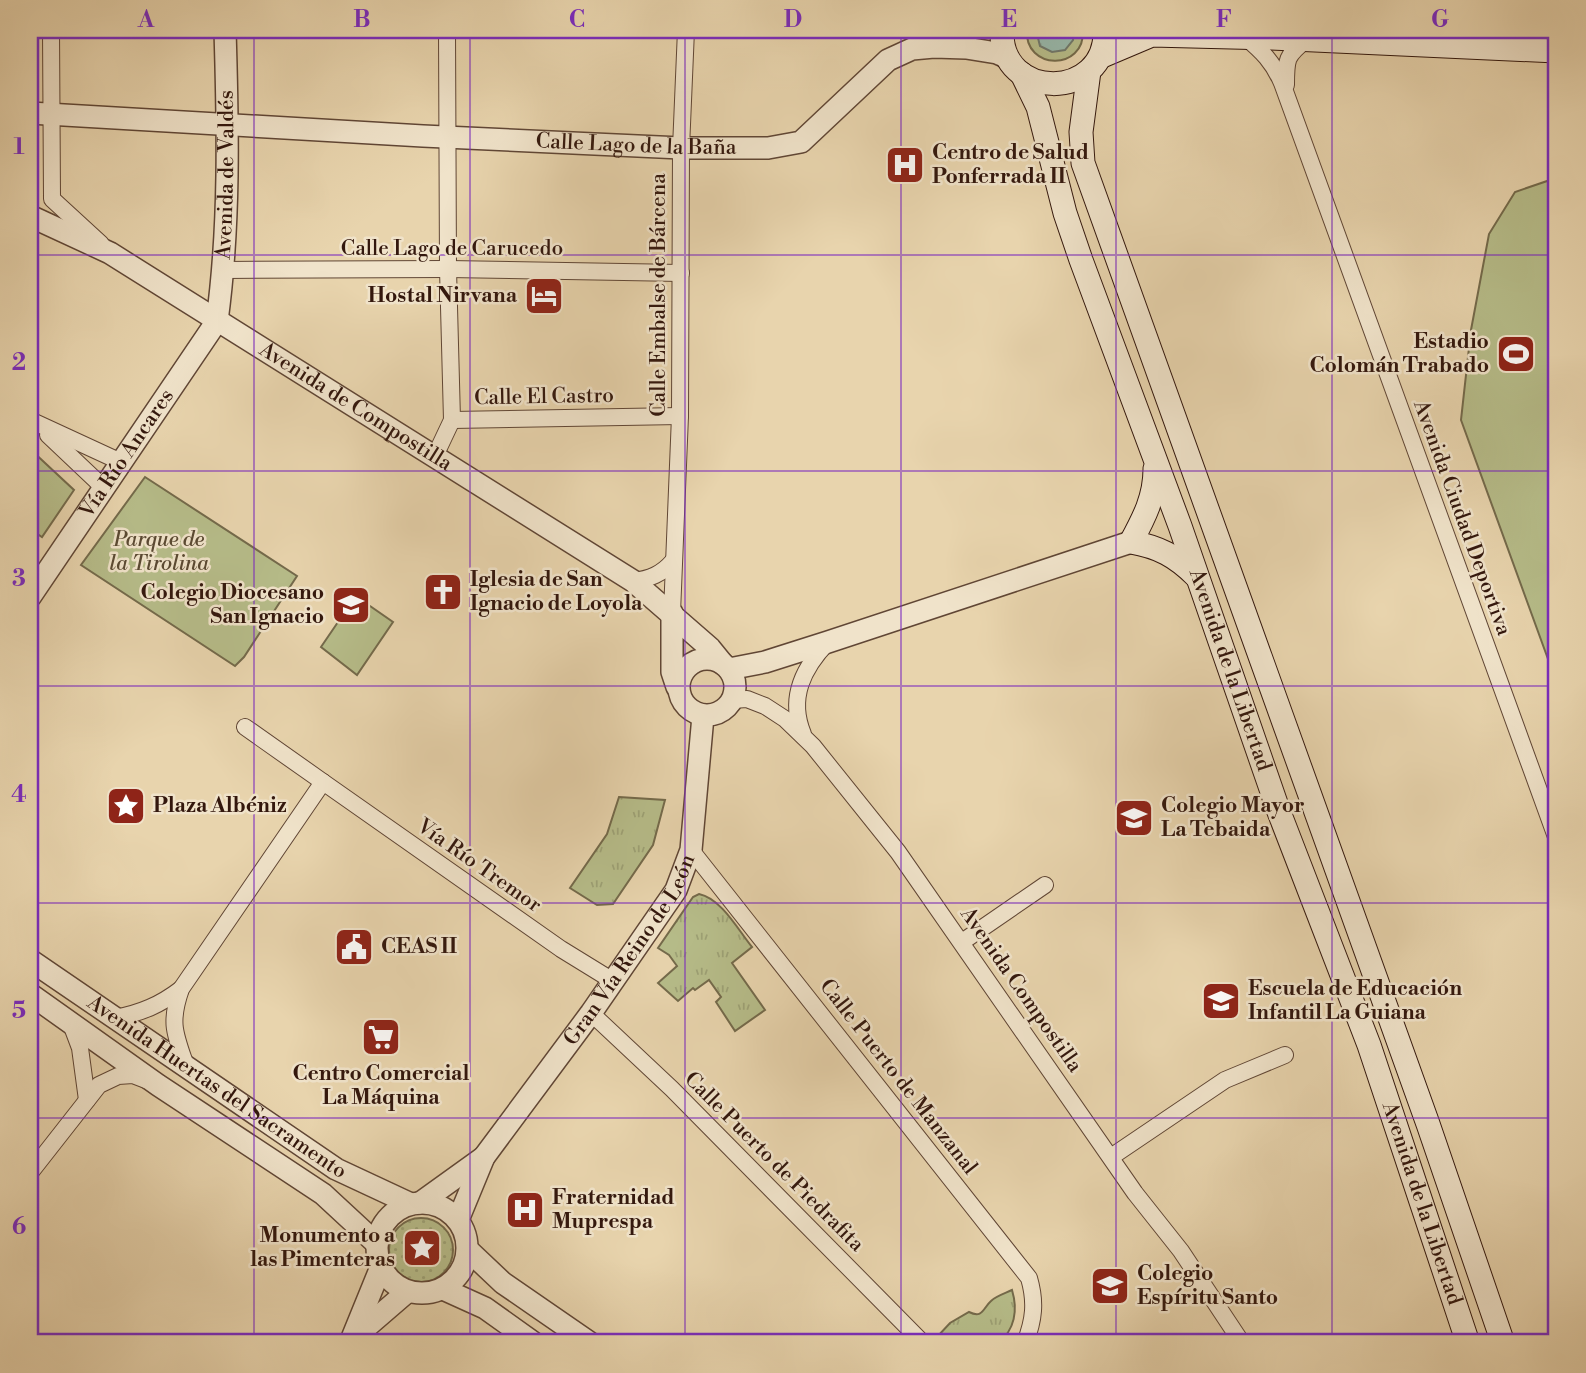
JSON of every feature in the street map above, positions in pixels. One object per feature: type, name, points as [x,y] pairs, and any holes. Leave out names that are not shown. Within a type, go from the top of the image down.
[{"type":"main road","name":"Avenida de la Libertad","points":[[1002,30],[1003,46],[1038,107],[1065,213],[1198,578],[1289,840],[1369,1045],[1468,1343]]},
{"type":"main road","name":"Avenida de la Libertad","points":[[1105,30],[1104,46],[1094,64],[1081,132],[1083,163],[1428,1124],[1503,1343]]},
{"type":"main road","points":[[1015,66],[1044,84],[1056,85],[1079,78],[1094,64],[1152,35],[1556,51]]},
{"type":"main road","points":[[1154,461],[1152,499],[1131,542],[1155,547],[1173,555],[1198,578]]},
{"type":"main road","points":[[1279,812],[1312,801]]},
{"type":"main road","points":[[1289,840],[1322,829]]},
{"type":"street","points":[[51,30],[40,113],[52,199],[110,253]]},
{"type":"street","name":"Avenida de Valdés","points":[[217,321],[224,270],[228,125],[225,30]]},
{"type":"street","points":[[436,456],[452,420],[447,30]]},
{"type":"street","name":"Calle Embalse de Bárcena","points":[[672,613],[680,416],[681,148],[686,30]]},
{"type":"street","name":"Avenida Ciudad Deportiva","points":[[1245,37],[1274,65],[1286,94],[1556,837]]},
{"type":"street","name":"Avenida Ciudad Deportiva","points":[[1286,94],[1286,62],[1290,53],[1307,40]]},
{"type":"street","name":"Calle Lago de la Baña","points":[[40,113],[447,137],[681,148],[768,148],[801,142],[888,60],[912,49],[966,48],[997,53],[1015,66]]},
{"type":"street","name":"Avenida de Compostilla","points":[[30,216],[110,253],[633,581],[710,648],[729,678]]},
{"type":"street","name":"Calle Lago de Carucedo","points":[[224,270],[681,272]]},
{"type":"street","name":"Vía Río Ancares","points":[[32,589],[217,321]]},
{"type":"street","name":"Calle El Castro","points":[[452,420],[680,416]]},
{"type":"street","points":[[34,423],[121,462]]},
{"type":"street","points":[[34,423],[104,488]]},
{"type":"street","points":[[729,678],[828,642],[1131,542]]},
{"type":"street","points":[[633,581],[665,571],[673,561]]},
{"type":"street","points":[[672,613],[673,672],[687,708],[703,716],[720,712],[729,678]]},
{"type":"street","points":[[804,737],[798,723],[797,706],[801,682],[807,667],[828,642]]},
{"type":"street","points":[[679,693],[679,681],[685,670],[694,662],[704,659],[729,678]]},
{"type":"street","name":"Avenida Compostilla","points":[[729,678],[747,699],[765,706],[785,719],[804,737],[898,852],[1135,1193],[1181,1251],[1242,1343]]},
{"type":"street","name":"Gran Vía Reino de León","points":[[458,1220],[484,1157],[591,1013],[676,890],[691,850],[703,716]]},
{"type":"street","name":"Vía Río Tremor","points":[[245,727],[561,949],[613,981]]},
{"type":"street","points":[[186,1066],[174,1034],[174,1010],[181,989],[323,782]]},
{"type":"street","name":"Calle Puerto de Manzanal","points":[[691,850],[1029,1278],[1033,1291],[1034,1321],[1025,1343]]},
{"type":"street","points":[[962,942],[1045,885]]},
{"type":"street","name":"Avenida Huertas del Sacramento","points":[[30,960],[336,1169],[415,1203]]},
{"type":"street","points":[[115,1018],[140,1013],[165,1001],[181,989]]},
{"type":"street","name":"Avenida Huertas del Sacramento","points":[[30,994],[158,1085],[323,1194],[377,1244]]},
{"type":"street","name":"Calle Puerto de Piedrafita","points":[[591,1013],[672,1088],[923,1343]]},
{"type":"street","points":[[71,1024],[80,1048],[87,1100]]},
{"type":"street","points":[[1111,1157],[1225,1080],[1284,1055]]},
{"type":"street","points":[[30,1173],[99,1085],[118,1076],[133,1075],[158,1085]]},
{"type":"street","name":"Gran Vía Reino de León","points":[[415,1203],[484,1157]]},
{"type":"street","points":[[415,1203],[444,1208],[458,1220],[465,1233],[468,1250],[460,1273],[443,1289],[426,1294],[407,1292],[386,1277],[381,1267],[377,1244],[383,1225],[392,1214],[415,1203]]},
{"type":"street","points":[[468,1250],[503,1283],[590,1343]]},
{"type":"street","points":[[351,1342],[381,1267]]},
{"type":"street","points":[[443,1289],[485,1308],[534,1343]]},
{"type":"street","points":[[351,1342],[407,1292]]},
{"type":"green space","points":[[1027,30],[1083,30],[1081,44],[1075,53],[1055,61],[1044,59],[1035,53],[1029,43]]},
{"type":"green space","name":"Estadio Colomán Trabado","points":[[1556,178],[1556,681],[1461,420],[1471,330],[1489,234],[1515,192]]},
{"type":"green space","points":[[30,449],[74,490],[42,537],[30,529]]},
{"type":"green space","name":"Parque de la Tirolina","points":[[145,477],[297,576],[244,657],[235,666],[81,565]]},
{"type":"green space","points":[[353,600],[367,609],[370,606],[393,622],[357,675],[321,647]]},
{"type":"green space","points":[[619,797],[665,800],[653,845],[613,904],[597,905],[570,888],[607,834]]},
{"type":"green space","points":[[699,894],[722,908],[752,947],[732,963],[765,1010],[735,1031],[716,1002],[721,997],[709,980],[695,990],[693,988],[678,1001],[658,983],[677,966],[669,955],[658,948],[693,897]]},
{"type":"green space","points":[[421,1218],[444,1227],[453,1250],[444,1273],[421,1282],[398,1273],[389,1250],[398,1227]]},
{"type":"green space","points":[[1012,1290],[1014,1319],[1004,1338],[998,1343],[944,1343],[937,1337],[950,1323],[969,1312],[980,1313],[993,1299]]},
{"type":"water","points":[[1036,30],[1074,30],[1073,40],[1065,50],[1052,52],[1040,46]]},
{"type":"place","name":"Centro de Salud Ponferrada II","points":[[905,165]]},
{"type":"place","name":"Hostal Nirvana","points":[[544,296]]},
{"type":"place","name":"Estadio Colomán Trabado","points":[[1516,354]]},
{"type":"place","name":"Iglesia de San Ignacio de Loyola","points":[[443,592]]},
{"type":"place","name":"Colegio Diocesano San Ignacio","points":[[351,605]]},
{"type":"place","name":"Plaza Albéniz","points":[[126,806]]},
{"type":"place","name":"Colegio Mayor La Tebaida","points":[[1134,818]]},
{"type":"place","name":"CEAS II","points":[[354,947]]},
{"type":"place","name":"Escuela de Educación Infantil La Guiana","points":[[1221,1001]]},
{"type":"place","name":"Centro Comercial La Máquina","points":[[381,1037]]},
{"type":"place","name":"Fraternidad Muprespa","points":[[525,1210]]},
{"type":"place","name":"Monumento a las Pimenteras","points":[[422,1248]]},
{"type":"place","name":"Colegio Espíritu Santo","points":[[1110,1286]]}]
